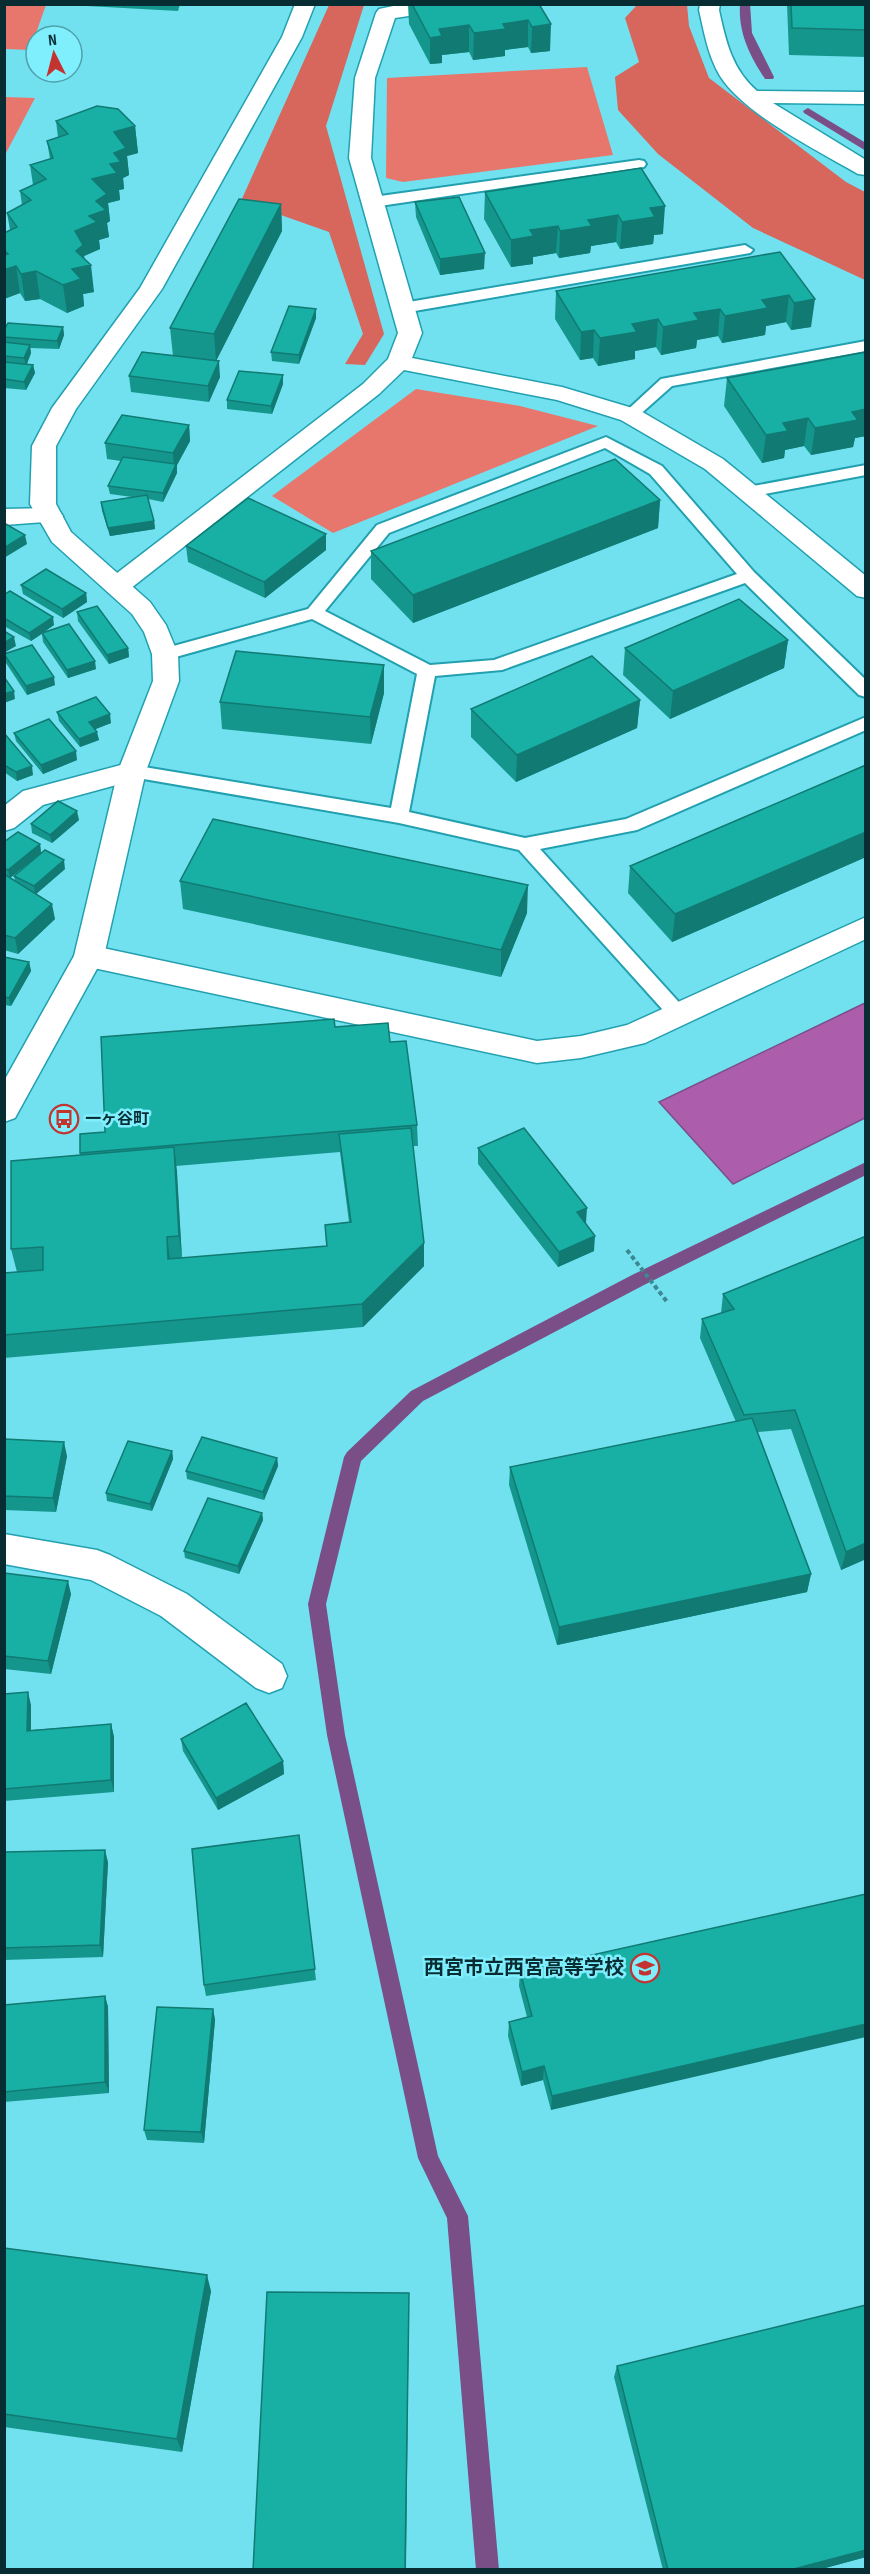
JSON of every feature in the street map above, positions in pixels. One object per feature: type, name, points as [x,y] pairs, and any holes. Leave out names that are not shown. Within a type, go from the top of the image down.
[{"type":"street","points":[[4,1110],[89,956],[132,771],[166,681],[165,654],[157,631],[141,608],[61,536],[43,504],[44,446],[64,408],[152,289],[292,37],[305,4]]},
{"type":"street","points":[[117,586],[371,389],[399,362],[410,333],[360,158],[365,78],[386,13],[449,4]]},
{"type":"street","points":[[710,4],[709,10],[716,43],[730,75],[754,97],[800,131],[866,169]]},
{"type":"street","points":[[754,97],[866,98]]},
{"type":"street","points":[[399,362],[562,394],[630,415],[714,464],[866,590]]},
{"type":"street","points":[[4,518],[50,516]]},
{"type":"street","points":[[4,821],[33,798],[132,771]]},
{"type":"street","points":[[89,956],[537,1052],[581,1047],[634,1035],[866,927]]},
{"type":"street","points":[[4,1550],[97,1566],[174,1605],[269,1676]]},
{"type":"lane","points":[[373,202],[639,164]]},
{"type":"lane","points":[[403,308],[745,250]]},
{"type":"lane","points":[[630,415],[667,382],[866,346]]},
{"type":"lane","points":[[165,654],[314,613],[383,529],[606,442],[656,470],[748,576],[866,691]]},
{"type":"lane","points":[[748,492],[866,470]]},
{"type":"lane","points":[[314,613],[427,671],[496,666],[748,576]]},
{"type":"lane","points":[[399,816],[427,671]]},
{"type":"lane","points":[[132,771],[399,816],[525,845],[630,825],[866,723]]},
{"type":"lane","points":[[525,845],[679,1015]]},
{"type":"path","points":[[627,1250],[668,1303]]},
{"type":"shaded area","points":[[5,4],[46,5],[39,24],[24,24],[24,50],[5,49]]},
{"type":"shaded area","points":[[329,5],[364,5],[326,126],[384,334],[365,365],[345,364],[363,334],[329,232],[241,201]]},
{"type":"shaded area","points":[[637,5],[687,5],[689,26],[709,78],[846,182],[865,192],[865,280],[753,228],[658,154],[618,110],[615,77],[639,62],[625,18]]},
{"type":"shaded area","points":[[587,67],[613,155],[403,182],[386,178],[387,78]]},
{"type":"shaded area","points":[[4,97],[35,98],[5,155]]},
{"type":"shaded area","points":[[416,389],[520,406],[598,426],[333,533],[272,496]]},
{"type":"shaded area","points":[[865,1003],[865,1118],[733,1184],[659,1102]]},
{"type":"building","points":[[412,4],[539,4],[551,24],[532,27],[528,20],[503,24],[506,29],[474,33],[469,25],[439,29],[442,36],[430,38]]},
{"type":"building","points":[[791,4],[866,4],[866,30],[792,28]]},
{"type":"building","points":[[97,106],[118,109],[135,126],[114,132],[126,148],[114,153],[121,162],[110,164],[117,173],[92,179],[107,194],[96,201],[106,210],[89,216],[97,222],[75,231],[83,245],[76,251],[91,265],[72,269],[81,279],[63,285],[36,271],[21,274],[16,266],[4,270],[4,255],[8,254],[4,250],[4,233],[17,227],[7,213],[31,200],[20,191],[46,179],[30,165],[53,158],[47,141],[68,134],[56,121]]},
{"type":"building","points":[[641,168],[665,206],[650,208],[655,217],[622,222],[618,215],[588,220],[592,226],[560,231],[558,226],[530,230],[534,236],[511,240],[485,192]]},
{"type":"building","points":[[459,197],[485,253],[440,259],[415,202]]},
{"type":"building","points":[[239,199],[281,204],[214,334],[170,328]]},
{"type":"building","points":[[780,252],[815,299],[794,303],[789,295],[762,300],[768,308],[725,316],[720,309],[694,313],[699,320],[663,327],[658,319],[632,324],[637,332],[600,338],[594,330],[581,332],[556,291]]},
{"type":"building","points":[[289,306],[316,309],[299,355],[271,352]]},
{"type":"building","points":[[8,323],[63,327],[57,341],[4,337],[4,330]]},
{"type":"building","points":[[4,342],[30,345],[24,358],[4,356]]},
{"type":"building","points":[[142,352],[219,361],[208,386],[129,376]]},
{"type":"building","points":[[866,352],[866,409],[852,412],[858,420],[815,428],[808,418],[783,423],[788,431],[766,435],[727,378]]},
{"type":"building","points":[[4,362],[33,365],[24,382],[4,379]]},
{"type":"building","points":[[239,371],[283,375],[271,406],[227,400]]},
{"type":"building","points":[[122,415],[189,425],[173,453],[105,443]]},
{"type":"building","points":[[123,457],[176,464],[163,493],[108,486]]},
{"type":"building","points":[[615,459],[660,500],[413,595],[371,551]]},
{"type":"building","points":[[147,495],[154,521],[108,528],[101,502]]},
{"type":"building","points":[[248,498],[326,534],[264,582],[186,546]]},
{"type":"building","points":[[4,523],[25,535],[4,548]]},
{"type":"building","points":[[46,569],[86,593],[62,609],[21,585]]},
{"type":"building","points":[[10,591],[53,617],[29,633],[4,618],[4,595]]},
{"type":"building","points":[[739,599],[788,640],[673,691],[625,648]]},
{"type":"building","points":[[97,606],[128,648],[107,655],[77,612]]},
{"type":"building","points":[[69,624],[95,661],[67,670],[42,633]]},
{"type":"building","points":[[4,631],[14,637],[4,643]]},
{"type":"building","points":[[32,645],[54,677],[26,686],[4,654]]},
{"type":"building","points":[[236,651],[384,665],[370,717],[220,702]]},
{"type":"building","points":[[592,656],[640,700],[517,755],[471,709]]},
{"type":"building","points":[[4,677],[14,691],[4,694]]},
{"type":"building","points":[[96,697],[110,714],[89,722],[97,732],[79,739],[57,712]]},
{"type":"building","points":[[49,719],[76,751],[41,765],[14,733]]},
{"type":"building","points":[[4,733],[32,766],[16,772],[4,765]]},
{"type":"building","points":[[866,765],[866,832],[675,914],[630,866]]},
{"type":"building","points":[[58,801],[77,811],[50,835],[31,824]]},
{"type":"building","points":[[213,819],[528,885],[501,950],[180,881]]},
{"type":"building","points":[[18,832],[40,844],[8,870],[4,868],[4,842]]},
{"type":"building","points":[[45,850],[64,860],[34,886],[14,876]]},
{"type":"building","points":[[4,874],[52,904],[15,938],[4,935]]},
{"type":"building","points":[[4,957],[29,962],[9,998],[4,997]]},
{"type":"building","points":[[334,1019],[335,1027],[388,1023],[390,1042],[406,1041],[417,1125],[80,1153],[80,1134],[105,1132],[101,1037]]},
{"type":"building","points":[[411,1128],[424,1243],[362,1304],[4,1335],[4,1273],[43,1270],[43,1247],[11,1249],[11,1161],[174,1147],[179,1236],[167,1237],[168,1259],[327,1246],[325,1225],[351,1222],[339,1134]]},
{"type":"building","points":[[524,1128],[587,1208],[577,1212],[595,1236],[559,1252],[478,1148]]},
{"type":"building","points":[[866,1236],[866,1543],[846,1552],[795,1410],[744,1415],[702,1319],[734,1309],[723,1294]]},
{"type":"building","points":[[752,1418],[811,1574],[559,1627],[510,1467]]},
{"type":"building","points":[[202,1437],[277,1458],[263,1492],[186,1471]]},
{"type":"building","points":[[4,1439],[64,1442],[53,1498],[4,1496]]},
{"type":"building","points":[[128,1441],[172,1451],[150,1504],[106,1493]]},
{"type":"building","points":[[208,1498],[262,1513],[238,1566],[184,1551]]},
{"type":"building","points":[[4,1573],[68,1581],[48,1661],[4,1656]]},
{"type":"building","points":[[28,1692],[27,1731],[111,1724],[111,1780],[4,1789],[4,1694]]},
{"type":"building","points":[[246,1703],[283,1761],[216,1798],[181,1739]]},
{"type":"building","points":[[299,1835],[315,1969],[204,1985],[192,1849]]},
{"type":"building","points":[[105,1850],[100,1945],[4,1948],[4,1852]]},
{"type":"building","points":[[866,1894],[866,2024],[552,2096],[544,2066],[522,2072],[509,2022],[532,2016],[520,1971]]},
{"type":"building","points":[[105,1996],[105,2082],[4,2092],[4,2005]]},
{"type":"building","points":[[157,2007],[213,2009],[201,2132],[144,2130]]},
{"type":"building","points":[[4,2248],[207,2275],[177,2439],[4,2414]]},
{"type":"building","points":[[267,2292],[409,2293],[405,2570],[253,2570]]},
{"type":"building","points":[[866,2305],[866,2550],[790,2570],[668,2570],[617,2366]]},
{"type":"waterway","points":[[745,4],[747,33],[769,77]]},
{"type":"waterway","points":[[808,111],[866,148]]},
{"type":"waterway","points":[[488,2570],[457,2216],[428,2158],[336,1735],[317,1604],[353,1457],[417,1396],[638,1280],[866,1168]]},
{"type":"place","name":"一ヶ谷町","points":[[64,1119]]},
{"type":"place","name":"西宮市立西宮高等学校","points":[[645,1968]]}]
